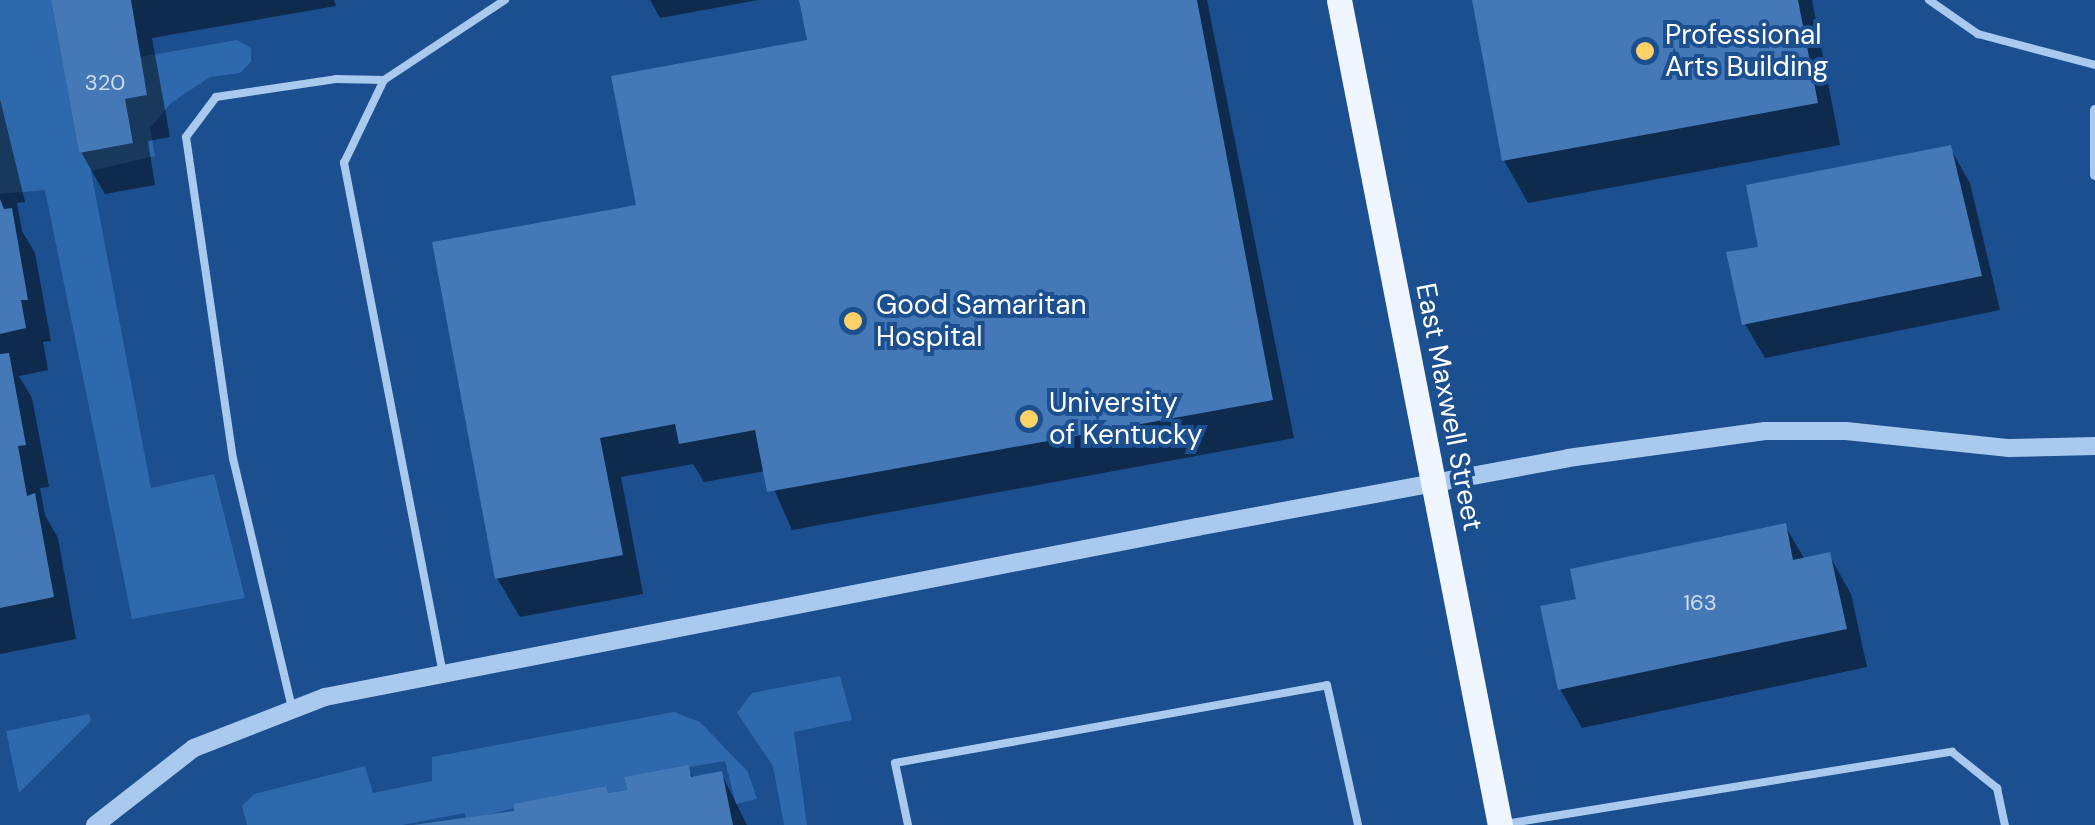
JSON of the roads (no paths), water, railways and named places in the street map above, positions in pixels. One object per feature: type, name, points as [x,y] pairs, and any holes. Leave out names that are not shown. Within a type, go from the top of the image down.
[{"type":"main road","name":"East Maxwell Street","points":[[1339,0],[1498,825]]},
{"type":"street","points":[[2095,110],[2095,175]]},
{"type":"street","points":[[95,825],[194,748],[292,708],[443,674],[1568,458],[1765,431],[1846,431],[2008,448],[2095,446]]},
{"type":"lane","points":[[443,674],[344,163],[384,80],[505,0]]},
{"type":"lane","points":[[1929,0],[1978,34],[2095,65]]},
{"type":"lane","points":[[292,708],[232,459],[186,137],[216,97],[336,79],[384,80]]},
{"type":"lane","points":[[908,825],[895,762],[1328,684],[1358,825]]},
{"type":"lane","points":[[1498,825],[1952,752],[1997,788],[2005,825]]},
{"type":"place","name":"Professional Arts Building","points":[[1645,51]]},
{"type":"place","name":"Good Samaritan Hospital","points":[[853,321]]},
{"type":"place","name":"University of Kentucky","points":[[1029,419]]}]
